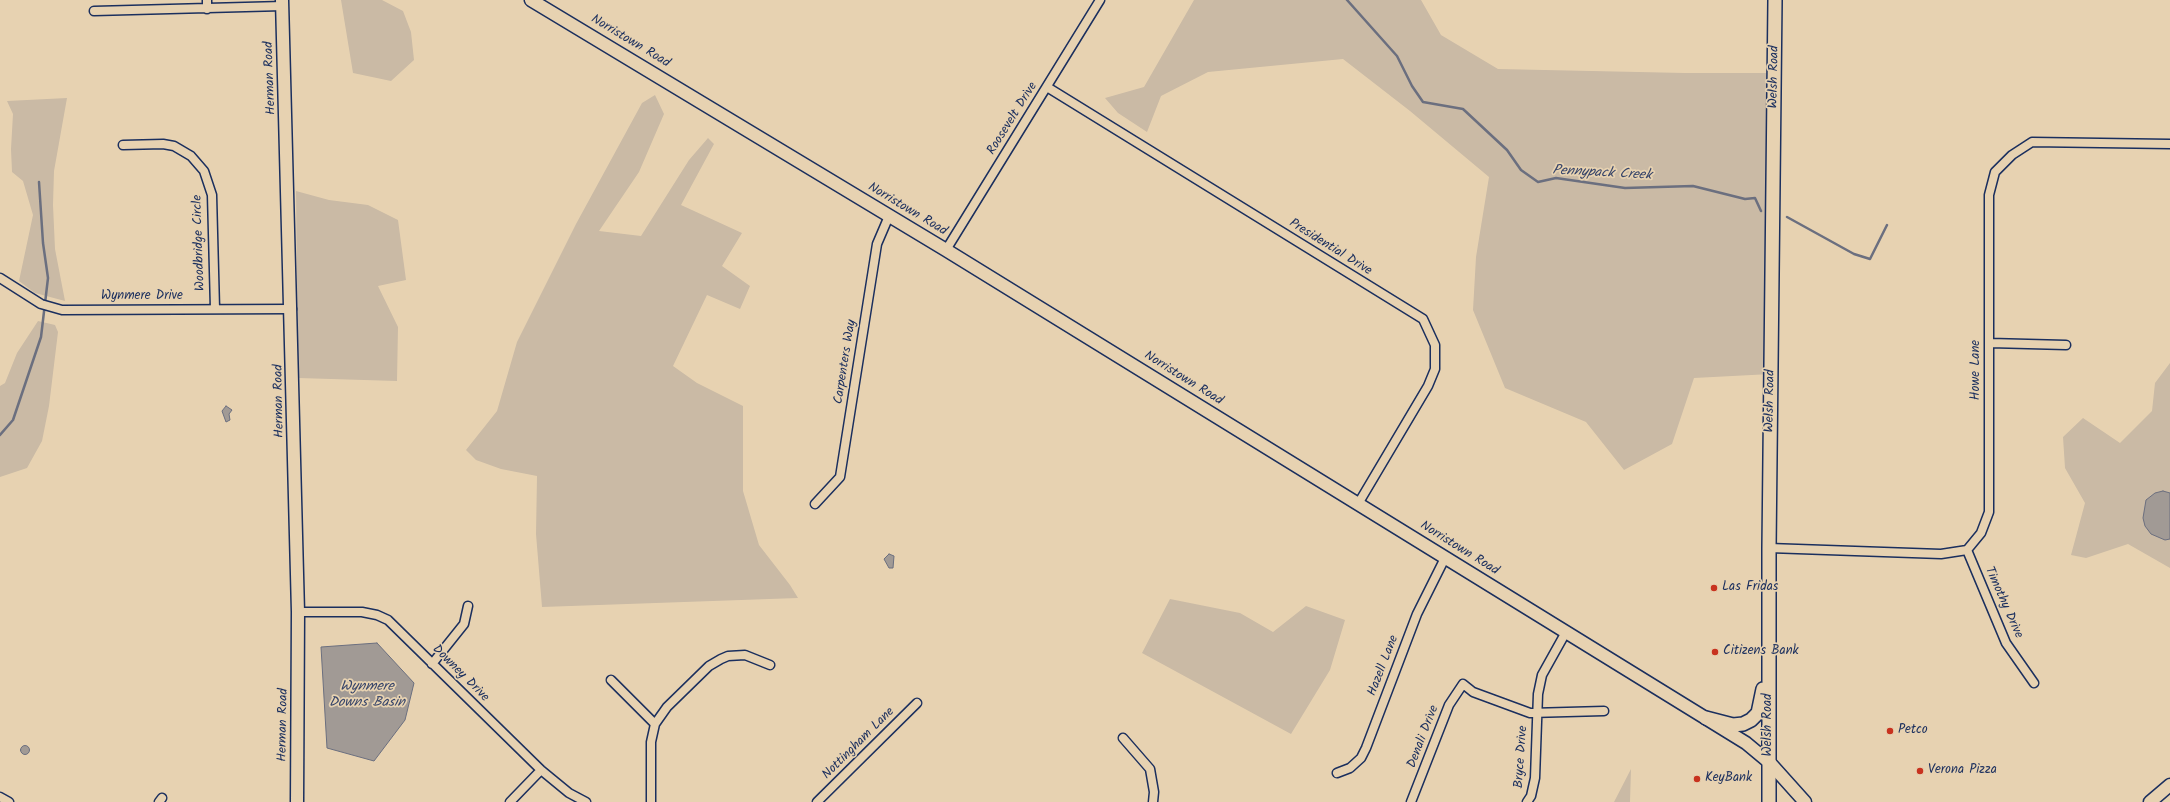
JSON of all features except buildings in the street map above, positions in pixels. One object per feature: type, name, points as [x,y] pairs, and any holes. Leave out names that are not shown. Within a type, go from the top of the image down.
[{"type":"main road","name":"Norristown Road","points":[[531,0],[946,250],[1746,743],[1770,763],[1805,802]]},
{"type":"main road","name":"Welsh Road","points":[[1769,802],[1769,548],[1775,0]]},
{"type":"main road","name":"Herman Road","points":[[282,3],[292,309],[298,612],[298,802]]},
{"type":"main road","points":[[1706,718],[1732,725],[1743,724],[1752,720],[1758,713],[1763,691],[1769,642]]},
{"type":"main road","points":[[2150,802],[2170,786]]},
{"type":"street","points":[[207,0],[207,9]]},
{"type":"street","name":"Roosevelt Drive","points":[[946,250],[1100,0]]},
{"type":"street","points":[[94,11],[207,9],[282,3]]},
{"type":"street","name":"Presidential Drive","points":[[1047,87],[1423,319],[1435,345],[1435,369],[1428,386],[1358,504]]},
{"type":"street","name":"Howe Lane","points":[[1967,550],[1981,533],[1989,512],[1989,195],[1995,172],[2012,156],[2032,142],[2170,144]]},
{"type":"street","name":"Woodbridge Circle","points":[[123,145],[163,144],[174,146],[191,156],[204,171],[212,195],[215,309]]},
{"type":"street","name":"Carpenters Way","points":[[815,504],[840,477],[877,244],[889,216]]},
{"type":"street","name":"Wynmere Drive","points":[[0,278],[22,294],[45,306],[67,310],[292,309]]},
{"type":"street","points":[[1990,343],[2066,345]]},
{"type":"street","points":[[1769,548],[1941,554],[1967,550]]},
{"type":"street","name":"Timothy Drive","points":[[1967,550],[2006,643],[2034,683]]},
{"type":"street","name":"Hazell Lane","points":[[1337,773],[1350,768],[1361,758],[1417,614],[1446,558]]},
{"type":"street","points":[[432,664],[464,624],[468,606]]},
{"type":"street","name":"Downey Drive","points":[[298,612],[362,612],[377,615],[388,620],[541,770],[569,793],[586,802]]},
{"type":"street","name":"Bryce Drive","points":[[1527,802],[1533,792],[1535,778],[1536,713],[1542,675],[1566,632]]},
{"type":"street","points":[[651,802],[651,742],[655,724],[667,707],[709,666],[720,660],[737,655],[745,655],[770,665]]},
{"type":"street","points":[[611,680],[655,724]]},
{"type":"street","name":"Denali Drive","points":[[1411,802],[1449,705],[1463,684],[1473,692],[1520,710],[1536,713]]},
{"type":"street","name":"Nottingham Lane","points":[[817,802],[917,703]]},
{"type":"street","points":[[1536,713],[1604,711]]},
{"type":"street","points":[[1123,738],[1150,769],[1154,792],[1153,802]]},
{"type":"street","points":[[510,802],[541,770]]},
{"type":"street","points":[[0,797],[9,802]]},
{"type":"shaded area","points":[[341,0],[382,0],[403,11],[411,32],[414,60],[391,81],[353,73]]},
{"type":"shaded area","points":[[1194,0],[1421,0],[1441,35],[1498,69],[1685,73],[1775,73],[1771,374],[1694,378],[1672,444],[1624,470],[1586,422],[1505,388],[1473,310],[1476,257],[1489,177],[1410,111],[1343,59],[1208,72],[1161,96],[1147,132],[1118,113],[1105,98],[1144,87]]},
{"type":"shaded area","points":[[655,95],[664,114],[639,172],[599,231],[641,236],[689,160],[708,138],[714,144],[681,205],[742,233],[722,266],[750,286],[740,309],[707,295],[673,366],[697,383],[743,406],[743,491],[759,545],[790,585],[798,598],[542,607],[536,534],[537,476],[501,469],[476,460],[466,450],[497,411],[517,342],[576,224],[642,103]]},
{"type":"shaded area","points":[[67,98],[54,171],[53,205],[55,249],[65,301],[35,293],[19,281],[33,215],[23,181],[12,172],[11,149],[13,114],[7,101]]},
{"type":"shaded area","points":[[296,191],[329,200],[368,205],[398,220],[406,280],[378,286],[398,327],[397,381],[298,378]]},
{"type":"shaded area","points":[[38,321],[55,325],[58,332],[49,406],[42,441],[27,468],[0,477],[0,386],[5,383],[17,353]]},
{"type":"shaded area","points":[[2170,363],[2170,568],[2128,544],[2086,558],[2071,555],[2085,503],[2065,468],[2063,437],[2083,418],[2120,443],[2152,411],[2155,383]]},
{"type":"shaded area","points":[[1170,599],[1240,613],[1273,632],[1306,606],[1345,620],[1330,670],[1291,734],[1142,653]]},
{"type":"shaded area","points":[[1631,769],[1630,802],[1614,802]]},
{"type":"water","points":[[226,406],[232,410],[229,414],[230,420],[226,422],[222,411]]},
{"type":"water","points":[[2163,491],[2170,493],[2170,539],[2165,540],[2151,534],[2145,526],[2143,518],[2146,500],[2155,493]]},
{"type":"water","points":[[889,554],[894,556],[893,568],[889,568],[884,559]]},
{"type":"water","name":"Wynmere Downs Basin","points":[[377,643],[414,683],[405,720],[374,761],[327,748],[321,647]]},
{"type":"water","points":[[25,745],[30,750],[25,755],[20,750]]},
{"type":"waterway","name":"Pennypack Creek","points":[[1347,0],[1397,56],[1412,86],[1423,102],[1463,109],[1507,150],[1521,170],[1538,182],[1556,178],[1625,188],[1693,186],[1745,199],[1755,198],[1761,211]]},
{"type":"waterway","points":[[0,435],[13,420],[41,337],[48,278],[43,243],[39,182]]},
{"type":"waterway","name":"Pennypack Creek","points":[[1787,217],[1854,254],[1870,259],[1887,225]]},
{"type":"place","name":"Las Fridas","points":[[1714,588]]},
{"type":"place","name":"Citizens Bank","points":[[1715,652]]},
{"type":"place","name":"Petco","points":[[1890,731]]},
{"type":"place","name":"Verona Pizza","points":[[1920,771]]},
{"type":"place","name":"KeyBank","points":[[1697,779]]}]
